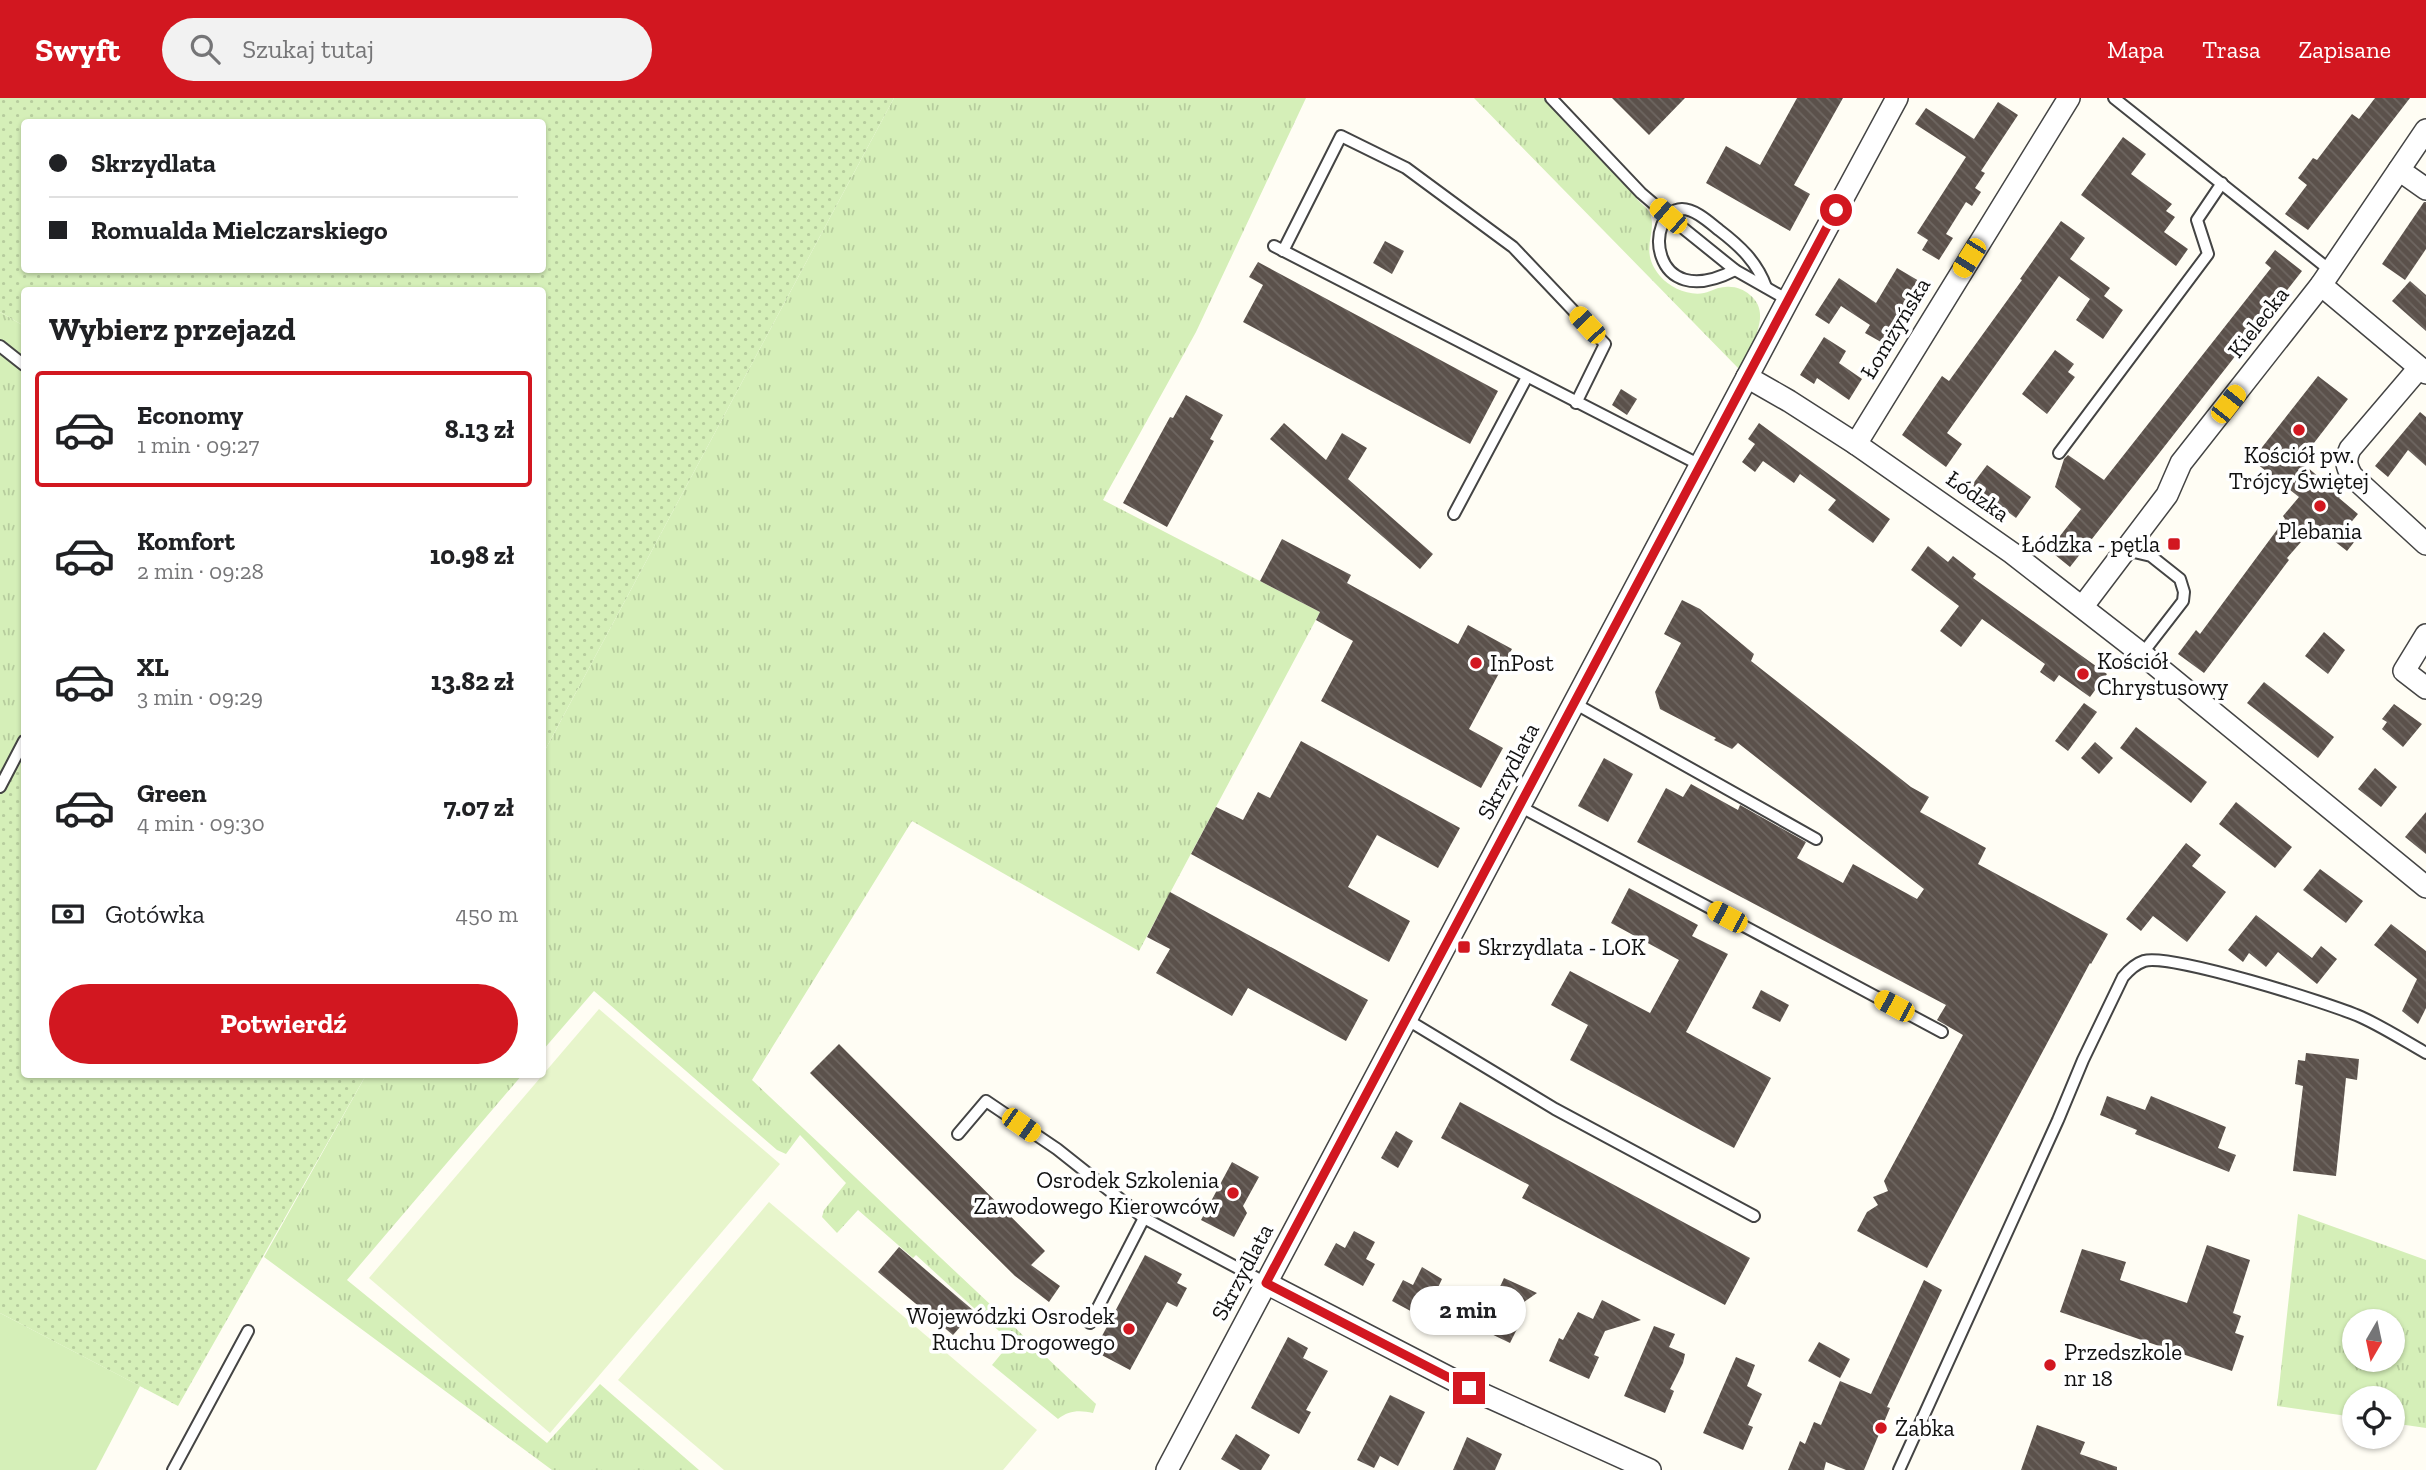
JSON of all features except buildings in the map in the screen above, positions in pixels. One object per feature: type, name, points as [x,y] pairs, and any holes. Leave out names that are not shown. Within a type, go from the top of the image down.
[{"type":"street","name":"Skrzydlata","points":[[1167,1470],[1897,98]]},
{"type":"street","name":"Łomżyńska","points":[[1856,444],[2069,98]]},
{"type":"street","name":"Kielecka","points":[[2083,606],[2167,495],[2182,463],[2326,278],[2426,130]]},
{"type":"street","points":[[2399,170],[2426,190]]},
{"type":"street","points":[[2326,278],[2423,371],[2350,449],[2346,458],[2352,476],[2426,544]]},
{"type":"street","name":"Łódzka","points":[[1747,377],[1856,444],[1993,538],[2083,606],[2426,887]]},
{"type":"street","points":[[2426,635],[2404,671],[2426,688]]},
{"type":"street","points":[[1266,1283],[1469,1388],[1650,1470]]},
{"type":"lane","points":[[1551,98],[1668,216],[1735,270],[1788,300]]},
{"type":"lane","points":[[2114,98],[2222,183],[2326,278]]},
{"type":"lane","points":[[1576,402],[1605,344],[1513,247],[1406,168],[1340,136],[1278,248],[1527,377],[1576,402],[1700,465]]},
{"type":"lane","points":[[2059,453],[2208,254],[2197,220],[2222,183]]},
{"type":"lane","points":[[1735,270],[1706,282],[1685,280],[1673,274],[1664,264],[1659,250],[1659,235],[1668,216],[1682,209],[1704,218],[1751,258],[1766,287]]},
{"type":"lane","points":[[0,346],[21,363]]},
{"type":"lane","points":[[1454,514],[1527,377]]},
{"type":"lane","points":[[2122,555],[2134,552],[2151,556],[2180,579],[2185,592],[2183,601],[2142,654]]},
{"type":"lane","points":[[1574,703],[1816,839]]},
{"type":"lane","points":[[0,787],[21,747]]},
{"type":"lane","points":[[1519,806],[1942,1031]]},
{"type":"lane","points":[[1899,1470],[2083,1060],[2123,977],[2133,966],[2146,960],[2175,962],[2269,987],[2360,1017],[2426,1054]]},
{"type":"lane","points":[[1406,1019],[1555,1109],[1754,1216]]},
{"type":"lane","points":[[958,1134],[986,1101],[1057,1149],[1144,1218],[1266,1283]]},
{"type":"lane","points":[[1090,1323],[1144,1218]]},
{"type":"lane","points":[[173,1470],[248,1331]]},
{"type":"green space","points":[[0,98],[894,98],[546,748],[546,287],[21,287],[21,324],[0,312]]},
{"type":"green space","points":[[894,98],[1306,98],[1196,332],[1103,500],[1320,612],[1139,951],[912,821],[752,1080],[1096,1404],[1093,1413],[1075,1412],[1058,1419],[992,1365],[1011,1342],[916,1255],[913,1258],[858,1210],[837,1233],[822,1217],[824,1210],[846,1183],[800,1135],[786,1154],[777,1150],[594,991],[546,1047],[546,748]]},
{"type":"green space","points":[[1474,98],[1551,98],[1641,193],[1636,198],[1648,210],[1652,221],[1650,258],[1664,280],[1680,290],[1692,293],[1729,287],[1739,288],[1750,295],[1757,303],[1760,321],[1739,369]]},
{"type":"green space","points":[[0,312],[21,324],[21,747],[0,787]]},
{"type":"green space","points":[[21,747],[21,1078],[364,1078],[178,1406],[0,1313],[0,787]]},
{"type":"green space","points":[[599,1009],[780,1164],[550,1433],[369,1278],[540,1078],[546,1078],[546,1071]]},
{"type":"green space","points":[[364,1078],[519,1078],[347,1280],[547,1443],[600,1384],[699,1470],[552,1470],[264,1257]]},
{"type":"green space","points":[[769,1202],[1037,1430],[1003,1470],[724,1470],[618,1380]]},
{"type":"green space","points":[[2298,1214],[2426,1260],[2426,1428],[2405,1425],[2405,1386],[2342,1386],[2342,1415],[2277,1406]]},
{"type":"green space","points":[[0,1313],[140,1386],[96,1470],[0,1470]]},
{"type":"place","name":"Kościół pw. Trójcy Świętej","points":[[2299,430]]},
{"type":"place","name":"Plebania","points":[[2320,506]]},
{"type":"place","name":"Łódzka - pętla","points":[[2174,544]]},
{"type":"place","name":"InPost","points":[[1476,663]]},
{"type":"place","name":"Kościół Chrystusowy","points":[[2083,674]]},
{"type":"place","name":"Skrzydlata - LOK","points":[[1464,947]]},
{"type":"place","name":"Osrodek Szkolenia Zawodowego Kierowców","points":[[1233,1193]]},
{"type":"place","name":"Wojewódzki Osrodek Ruchu Drogowego","points":[[1129,1329]]},
{"type":"place","name":"Przedszkole nr 18","points":[[2050,1365]]},
{"type":"place","name":"Żabka","points":[[1881,1428]]},
{"type":"route","points":[[1469,1388],[1266,1283],[1836,210]]}]
